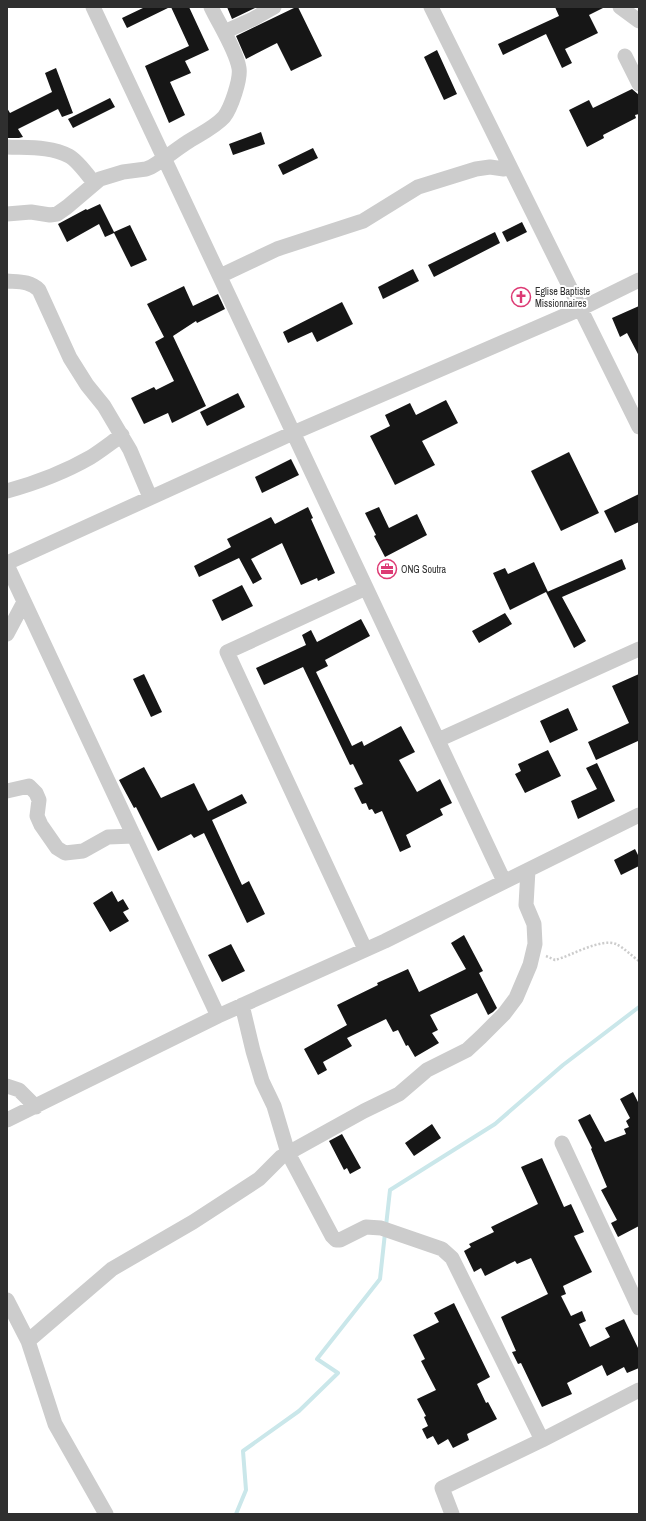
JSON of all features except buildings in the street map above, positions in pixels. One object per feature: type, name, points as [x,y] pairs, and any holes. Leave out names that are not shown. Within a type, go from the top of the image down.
[{"type":"street","points":[[93,7],[504,881]]},
{"type":"street","points":[[7,214],[31,212],[50,215],[57,214],[81,196],[94,183],[110,175],[146,169],[162,161],[164,158],[213,126],[224,116],[230,105],[239,75],[239,68],[236,58],[211,7]]},
{"type":"street","points":[[224,32],[253,19],[274,7]]},
{"type":"street","points":[[430,7],[639,428]]},
{"type":"street","points":[[620,7],[639,21]]},
{"type":"street","points":[[625,56],[639,84]]},
{"type":"street","points":[[7,147],[55,151],[69,156],[94,183]]},
{"type":"street","points":[[220,276],[277,249],[363,220],[418,187],[476,169],[490,167],[504,169],[509,165]]},
{"type":"street","points":[[218,1016],[7,564],[150,497],[293,433],[580,309],[639,280]]},
{"type":"street","points":[[7,281],[26,282],[34,285],[39,290],[70,358],[87,385],[104,406],[122,436],[130,450],[150,497]]},
{"type":"street","points":[[7,491],[52,477],[91,456],[122,436]]},
{"type":"street","points":[[365,949],[227,652],[366,588]]},
{"type":"street","points":[[7,634],[24,602]]},
{"type":"street","points":[[438,740],[639,649]]},
{"type":"street","points":[[7,791],[24,786],[29,786],[33,789],[39,800],[37,816],[41,825],[57,848],[65,852],[83,850],[108,837],[134,836]]},
{"type":"street","points":[[7,1120],[218,1016],[365,949],[639,815]]},
{"type":"street","points":[[28,1341],[112,1269],[193,1222],[259,1179],[288,1153],[398,1094],[427,1070],[467,1050],[494,1025],[516,998],[530,965],[535,944],[534,924],[526,905],[528,870]]},
{"type":"street","points":[[242,1006],[262,1081],[274,1106],[288,1153],[332,1236],[336,1240],[340,1240],[366,1227],[381,1228],[442,1250],[452,1258],[542,1440]]},
{"type":"street","points":[[7,1086],[19,1090],[36,1106]]},
{"type":"street","points":[[562,1143],[639,1308]]},
{"type":"street","points":[[7,1300],[28,1341],[54,1424],[106,1514]]},
{"type":"street","points":[[452,1514],[442,1488],[542,1440],[639,1390]]},
{"type":"path","points":[[533,950],[555,960],[590,946],[616,944],[639,961]]},
{"type":"waterway","points":[[386,1226],[390,1190],[495,1124],[563,1065],[639,1007]]},
{"type":"waterway","points":[[236,1514],[246,1490],[243,1451],[299,1411],[338,1373],[317,1359],[380,1279],[385,1233]]},
{"type":"place","name":"Eglise Baptiste Missionnaires","points":[[521,297]]},
{"type":"place","name":"ONG Soutra","points":[[387,569]]}]
